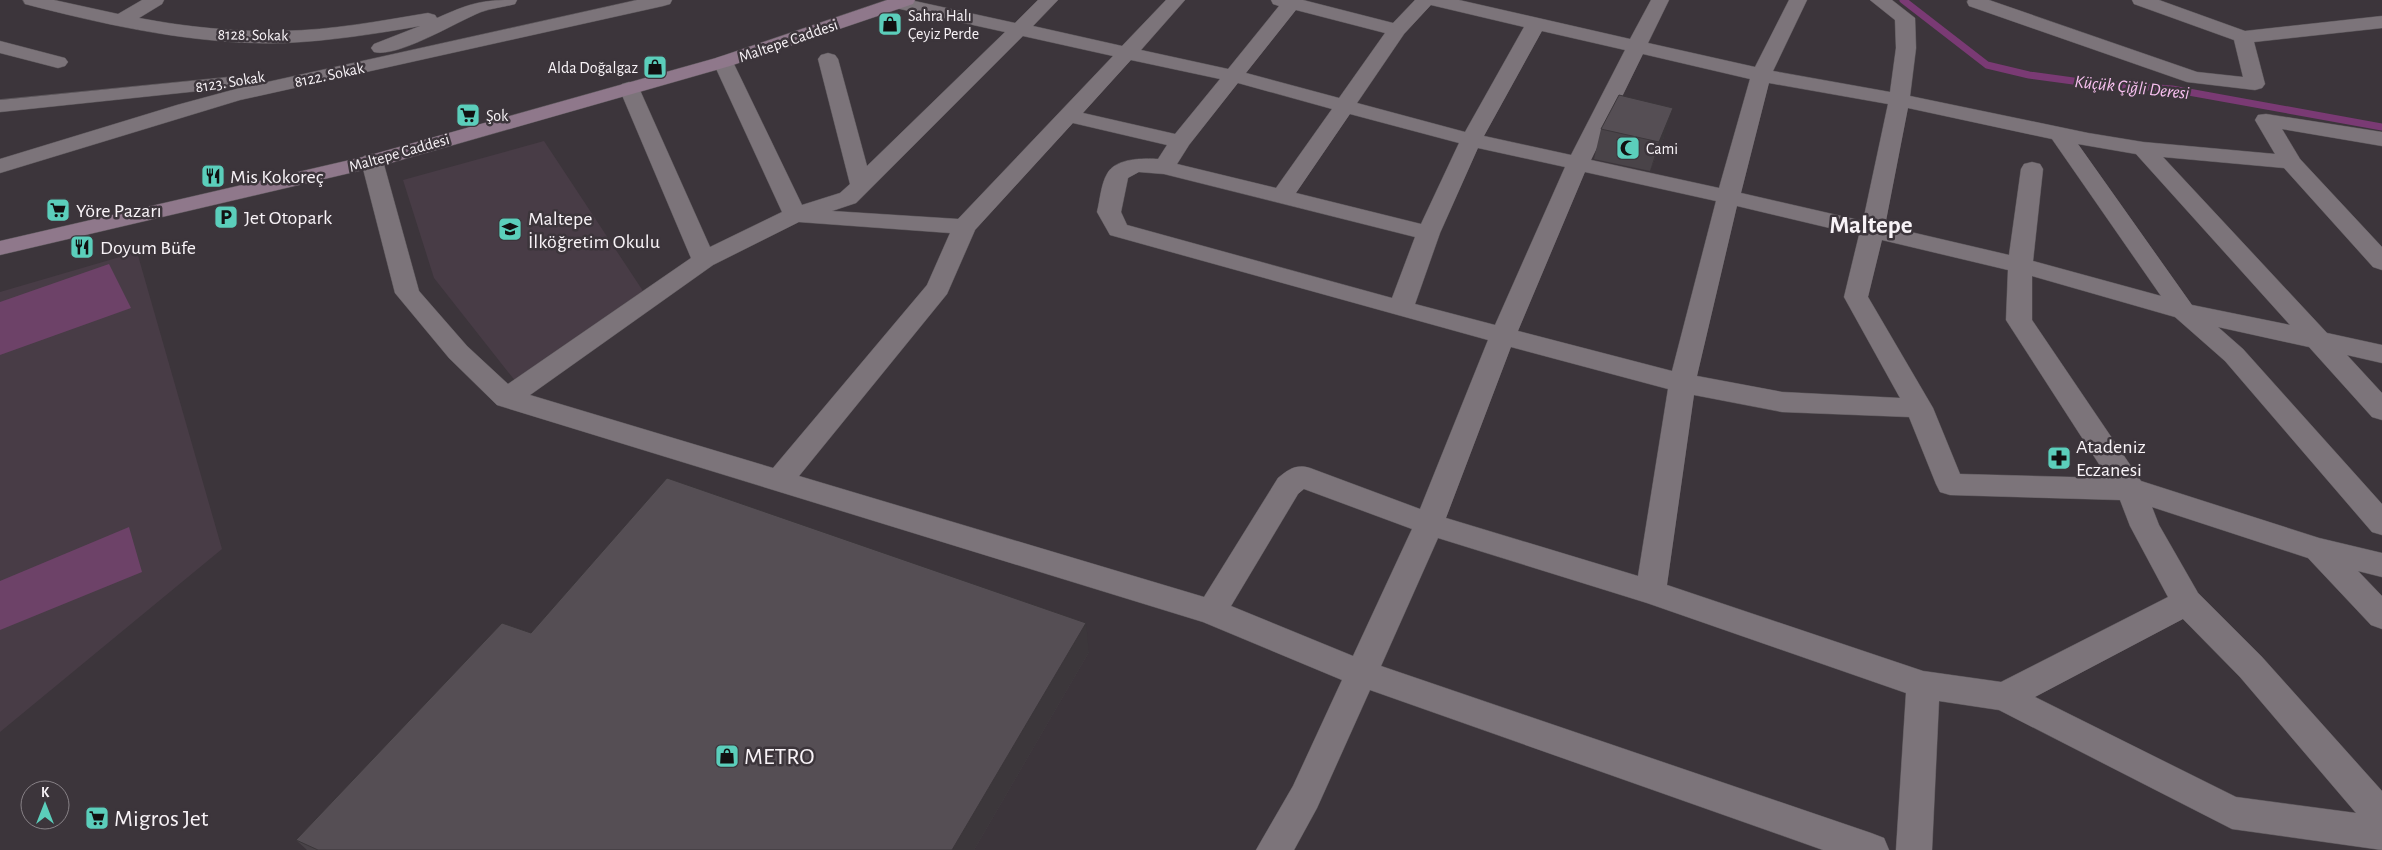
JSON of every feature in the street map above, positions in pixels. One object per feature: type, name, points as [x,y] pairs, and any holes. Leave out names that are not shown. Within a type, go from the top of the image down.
[{"type":"street","name":"8128. Sokak","points":[[32,0],[88,15],[205,33],[266,37],[346,31],[427,19],[475,8]]},
{"type":"street","points":[[122,20],[155,0]]},
{"type":"street","name":"8123. Sokak","points":[[0,106],[235,82],[360,56],[412,37],[475,8],[508,0]]},
{"type":"street","name":"8122. Sokak","points":[[0,166],[184,109],[246,92],[663,0]]},
{"type":"street","points":[[507,398],[704,260],[796,215],[848,198],[1049,0]]},
{"type":"street","points":[[779,481],[938,288],[964,227],[1070,116],[1126,52],[1176,0]]},
{"type":"street","points":[[1282,196],[1397,30],[1425,0]]},
{"type":"street","points":[[1434,0],[1535,25],[1761,75],[1899,100],[2143,149],[2291,162]]},
{"type":"street","points":[[1434,0],[1636,48]]},
{"type":"street","points":[[1274,850],[1305,797],[1429,524],[1502,335],[1578,163],[1660,0]]},
{"type":"street","points":[[1651,592],[1682,384],[1726,196],[1761,75],[1798,0]]},
{"type":"street","points":[[1879,0],[1905,18],[1906,34],[1899,100],[1873,232],[1856,297],[1920,408],[1950,484],[2131,489],[2319,550],[2382,565]]},
{"type":"street","points":[[2141,0],[2243,37],[2382,22]]},
{"type":"street","points":[[902,1],[1019,30],[1234,76],[1471,140],[1726,196],[2020,265],[2184,310],[2382,354]]},
{"type":"street","name":"Maltepe Caddesi","points":[[0,248],[372,161],[723,62],[902,1]]},
{"type":"street","points":[[1164,167],[1180,142],[1234,76],[1289,1],[1397,30]]},
{"type":"street","points":[[1976,2],[2194,78],[2255,84],[2243,37]]},
{"type":"street","points":[[1401,309],[1428,233],[1471,140],[1535,25]]},
{"type":"street","points":[[0,47],[58,62]]},
{"type":"street","points":[[828,59],[861,184]]},
{"type":"street","points":[[723,62],[796,215]]},
{"type":"street","points":[[184,109],[235,82]]},
{"type":"street","points":[[629,88],[704,260]]},
{"type":"street","points":[[1070,116],[1180,142]]},
{"type":"street","points":[[2382,139],[2266,120],[2291,162],[2382,262]]},
{"type":"street","points":[[2059,133],[2184,310],[2234,355],[2382,524]]},
{"type":"street","points":[[2143,149],[2382,410]]},
{"type":"street","points":[[372,161],[407,292],[458,352],[507,398],[1211,612],[1360,674],[1871,850]]},
{"type":"street","points":[[1428,233],[1164,167],[1144,164],[1129,166],[1117,175],[1109,212],[1118,230],[1401,309],[1682,384],[1782,402],[1920,408]]},
{"type":"street","points":[[2032,169],[2020,265],[2019,320],[2131,489],[2145,526],[2187,602],[2251,667],[2382,817]]},
{"type":"street","points":[[796,215],[964,227]]},
{"type":"street","points":[[1211,612],[1288,486],[1300,476],[1429,524],[1651,592],[1923,685],[2004,697],[2232,813],[2382,833]]},
{"type":"street","points":[[2319,550],[2382,616]]},
{"type":"street","points":[[2004,697],[2187,602]]},
{"type":"street","points":[[1914,850],[1923,685]]},
{"type":"shaded area","name":"Maltepe İlköğretim Okulu","points":[[544,141],[643,291],[516,382],[434,278],[403,180]]},
{"type":"shaded area","points":[[137,252],[222,549],[0,732],[0,292]]},
{"type":"shaded area","points":[[109,264],[131,308],[0,355],[0,302]]},
{"type":"shaded area","points":[[129,527],[142,572],[0,630],[0,581]]},
{"type":"building","points":[[1619,95],[1673,108],[1659,142],[1601,129]]},
{"type":"building","name":"METRO","points":[[667,478],[1086,623],[952,850],[318,850],[296,840],[502,623],[531,633]]},
{"type":"waterway","name":"Küçük Çiğli Deresi","points":[[1903,0],[1987,65],[2029,75],[2088,83],[2172,89],[2382,127]]},
{"type":"place","name":"Sahra Halı Çeyiz Perde","points":[[890,24]]},
{"type":"place","name":"Alda Doğalgaz","points":[[655,67]]},
{"type":"place","name":"Şok","points":[[468,115]]},
{"type":"place","name":"Cami","points":[[1628,148]]},
{"type":"place","name":"Mis Kokoreç","points":[[213,176]]},
{"type":"place","name":"Yöre Pazarı","points":[[58,210]]},
{"type":"place","name":"Jet Otopark","points":[[226,217]]},
{"type":"place","name":"Maltepe İlköğretim Okulu","points":[[510,229]]},
{"type":"place","name":"Doyum Büfe","points":[[82,247]]},
{"type":"place","name":"Atadeniz Eczanesi","points":[[2059,458]]},
{"type":"place","name":"METRO","points":[[727,756]]},
{"type":"place","name":"Migros Jet","points":[[97,818]]},
{"type":"district","name":"Maltepe","points":[[1871,224]]}]
